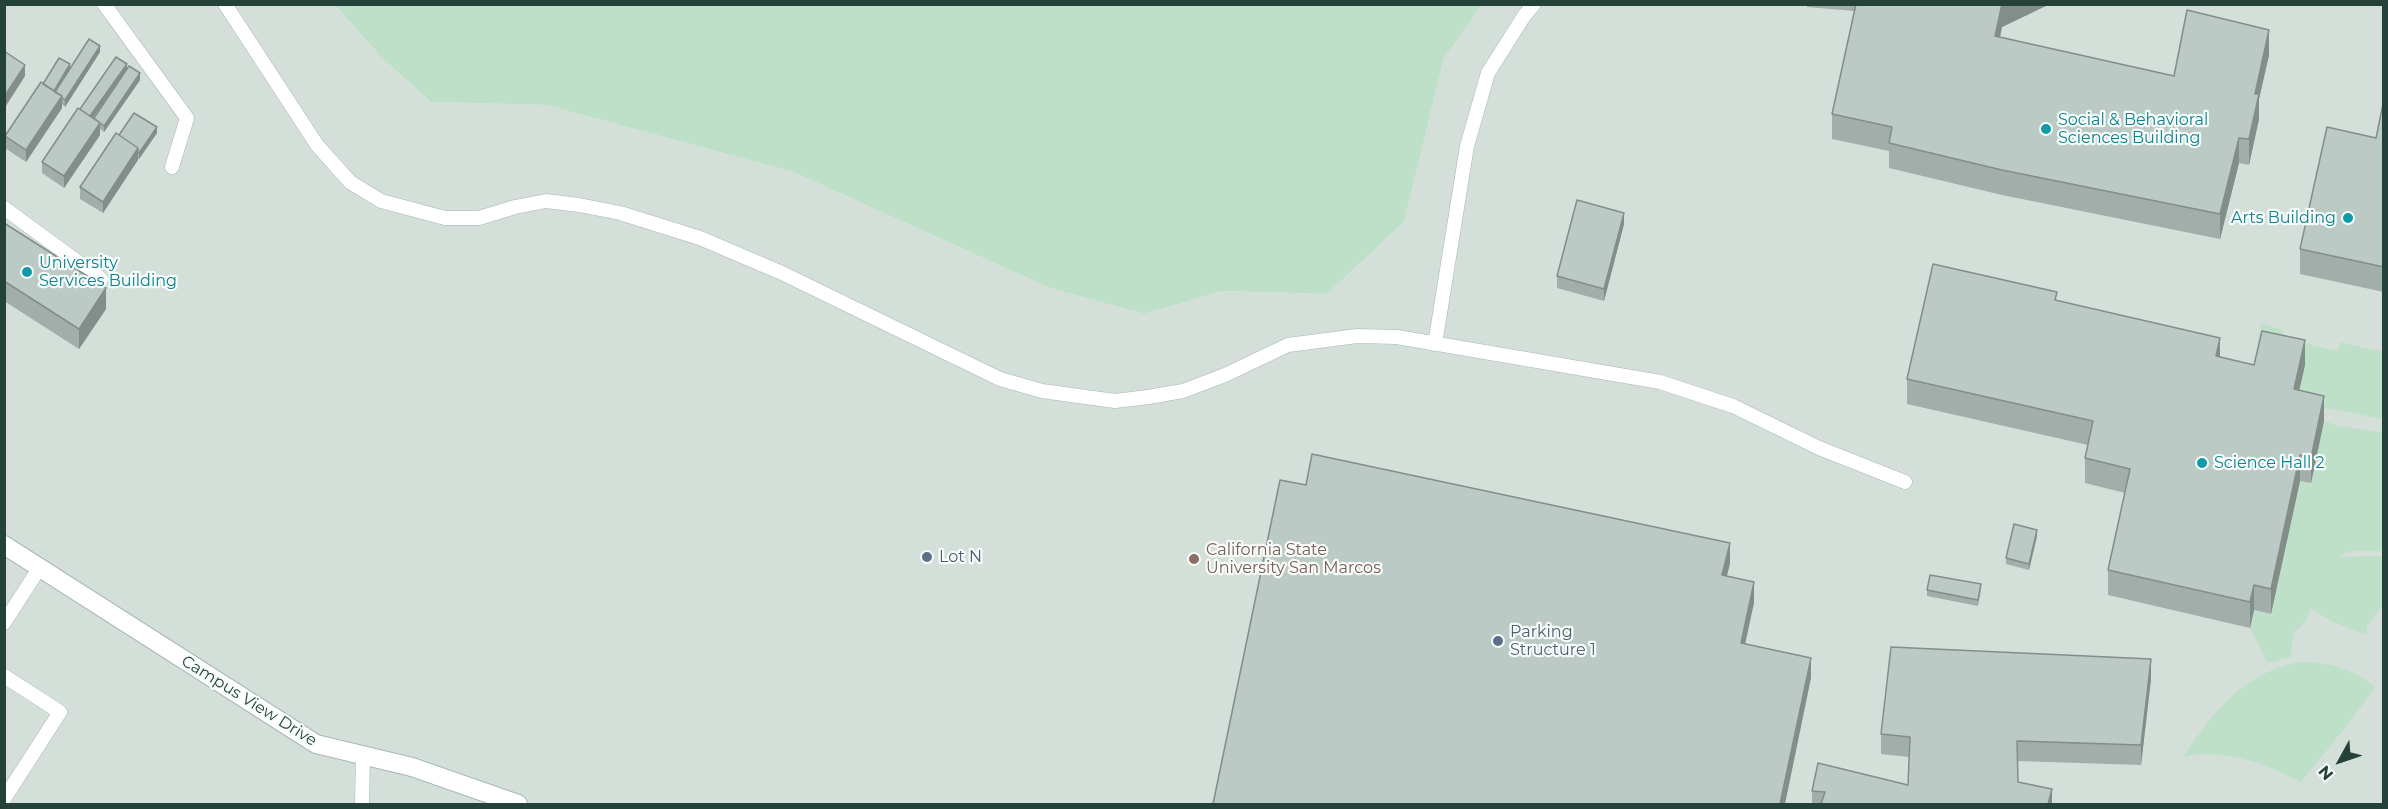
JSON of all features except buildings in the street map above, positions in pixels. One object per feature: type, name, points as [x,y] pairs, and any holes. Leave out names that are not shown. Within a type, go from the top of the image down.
[{"type":"street","name":"Campus View Drive","points":[[4,545],[316,744],[412,768],[518,804]]},
{"type":"lane","points":[[104,4],[188,118],[172,167]]},
{"type":"lane","points":[[225,4],[317,145],[350,182],[381,201],[445,218],[479,218],[515,207],[546,201],[620,213],[700,238],[782,273],[1000,379],[1042,391],[1115,401],[1183,391],[1225,375],[1288,345],[1357,336],[1398,337],[1660,382],[1733,406],[1819,448],[1905,482]]},
{"type":"lane","points":[[1435,344],[1467,146],[1488,73],[1534,4]]},
{"type":"lane","points":[[4,208],[101,279]]},
{"type":"lane","points":[[4,624],[40,567]]},
{"type":"lane","points":[[4,676],[60,712],[4,799]]},
{"type":"lane","points":[[362,804],[363,756]]},
{"type":"shaded area","name":"California State University San Marcos","points":[[5,5],[335,5],[381,57],[431,102],[546,105],[793,172],[1050,288],[1144,314],[1222,291],[1327,294],[1404,222],[1444,58],[1482,5],[2383,5],[2383,804],[5,804]]},
{"type":"green space","points":[[335,5],[1482,5],[1444,58],[1404,222],[1327,294],[1222,291],[1144,314],[1050,288],[793,172],[546,105],[431,102],[381,57]]},
{"type":"green space","points":[[2261,323],[2283,330],[2282,338],[2337,351],[2340,342],[2383,352],[2383,419],[2297,403],[2305,365],[2266,346],[2257,345]]},
{"type":"green space","points":[[2324,421],[2383,433],[2383,551],[2354,551],[2338,557],[2383,556],[2383,605],[2367,626],[2367,635],[2333,622],[2310,608],[2306,621],[2294,633],[2290,657],[2268,663],[2250,628],[2254,610],[2271,614],[2300,481]]},
{"type":"green space","points":[[2300,662],[2340,667],[2358,675],[2375,687],[2301,782],[2244,759],[2216,755],[2184,756],[2219,709],[2247,684],[2263,674]]},
{"type":"place","name":"Social & Behavioral Sciences Building","points":[[2046,129]]},
{"type":"place","name":"Arts Building","points":[[2348,218]]},
{"type":"place","name":"University Services Building","points":[[27,272]]},
{"type":"place","name":"Science Hall 2","points":[[2202,463]]},
{"type":"place","name":"Lot N","points":[[927,557]]},
{"type":"place","name":"California State University San Marcos","points":[[1194,559]]},
{"type":"place","name":"Parking Structure 1","points":[[1498,641]]}]
